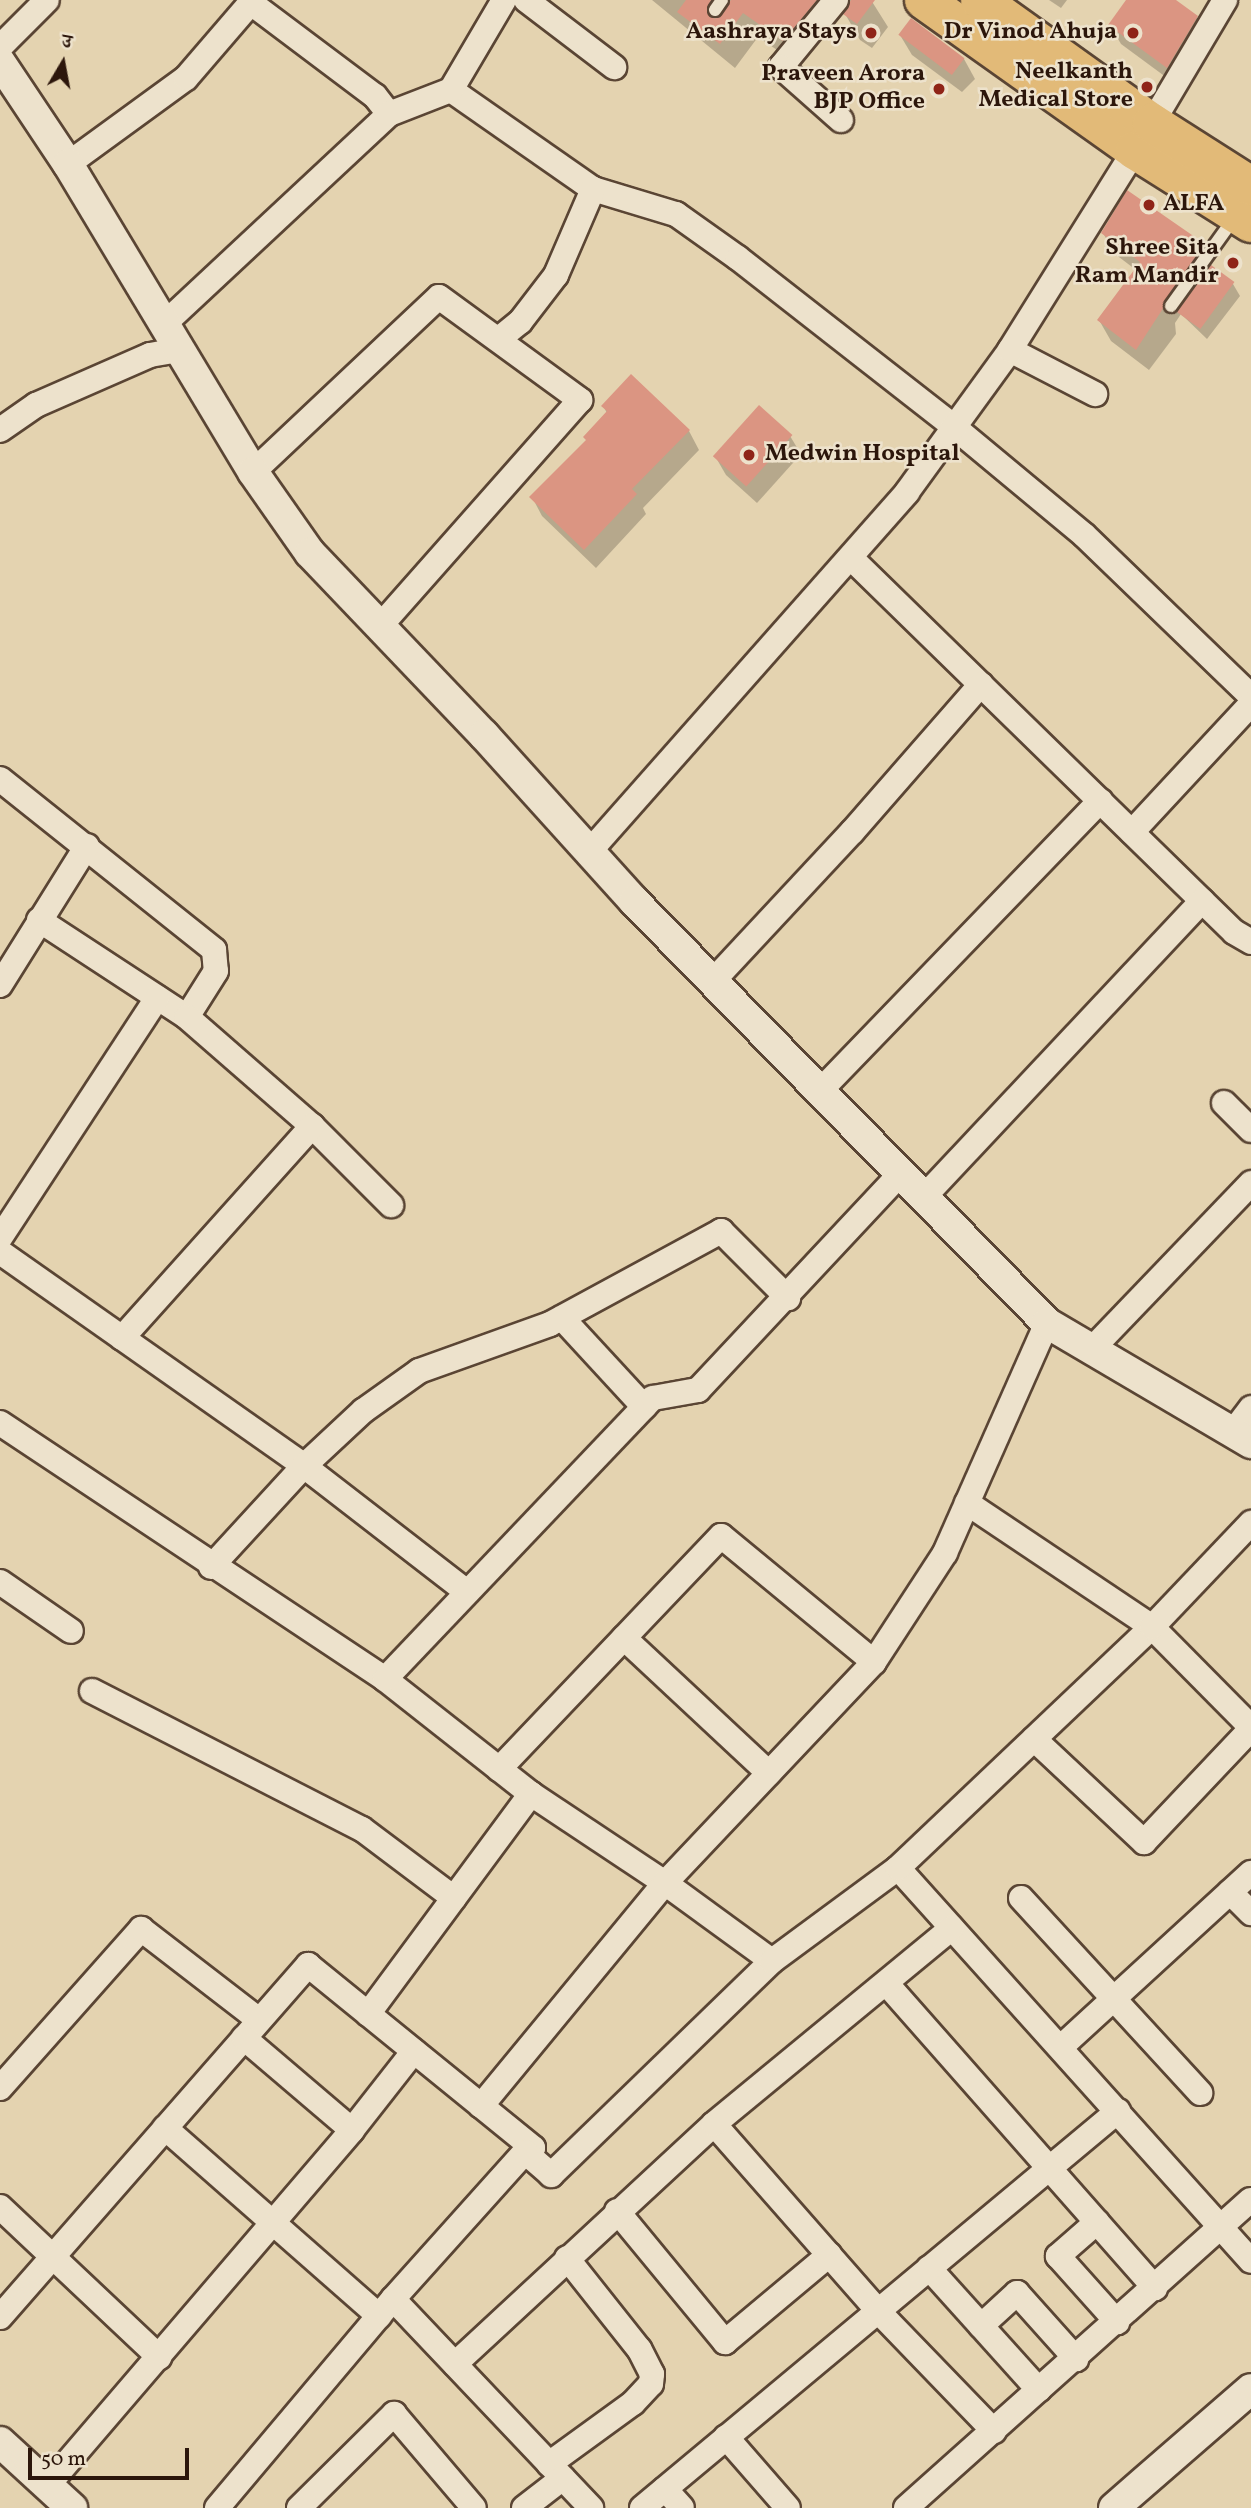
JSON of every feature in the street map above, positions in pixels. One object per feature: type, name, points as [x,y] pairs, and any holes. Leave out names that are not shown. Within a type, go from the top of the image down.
[{"type":"main road","points":[[980,0],[1143,136]]},
{"type":"main road","points":[[934,3],[1200,172],[1247,207]]},
{"type":"street","points":[[0,47],[47,0]]},
{"type":"street","points":[[0,430],[36,405],[150,355],[171,338],[389,114],[451,90],[504,0]]},
{"type":"street","points":[[526,0],[614,67]]},
{"type":"street","points":[[836,0],[781,67],[841,120]]},
{"type":"street","points":[[589,852],[851,558],[954,427],[1010,350],[1225,0]]},
{"type":"street","points":[[68,164],[186,78],[252,1],[375,96],[389,114]]},
{"type":"street","points":[[0,62],[68,164],[253,472],[310,553],[712,982],[922,1199],[1047,1323],[1242,1437],[1251,1408]]},
{"type":"street","points":[[451,90],[593,189],[676,215],[954,427],[1084,536],[1251,696]]},
{"type":"street","points":[[500,338],[520,322],[556,275],[593,189]]},
{"type":"street","points":[[253,472],[439,297],[500,338],[580,401],[380,626]]},
{"type":"street","points":[[1010,350],[1095,394]]},
{"type":"street","points":[[851,558],[1202,901],[1251,942]]},
{"type":"street","points":[[712,982],[852,832],[981,684]]},
{"type":"street","points":[[1132,832],[1251,704]]},
{"type":"street","points":[[0,779],[214,950],[216,971],[187,1017]]},
{"type":"street","points":[[819,1092],[1100,801]]},
{"type":"street","points":[[0,985],[87,846]]},
{"type":"street","points":[[922,1199],[1202,901]]},
{"type":"street","points":[[39,920],[187,1017],[312,1126],[390,1205]]},
{"type":"street","points":[[0,1238],[158,998]]},
{"type":"street","points":[[1224,1103],[1251,1130]]},
{"type":"street","points":[[122,1338],[312,1126]]},
{"type":"street","points":[[385,1679],[653,1398],[698,1390],[788,1298],[899,1175]]},
{"type":"street","points":[[1091,1349],[1251,1183]]},
{"type":"street","points":[[211,1567],[304,1466],[363,1411],[419,1371],[562,1318],[721,1231],[788,1298]]},
{"type":"street","points":[[0,1252],[304,1466],[467,1592]]},
{"type":"street","points":[[562,1318],[644,1407]]},
{"type":"street","points":[[481,2106],[665,1883],[874,1662],[945,1553],[1047,1323]]},
{"type":"street","points":[[0,1423],[211,1567],[385,1679],[531,1794],[665,1883],[772,1962]]},
{"type":"street","points":[[967,1503],[1152,1627],[1251,1728],[1144,1842],[1034,1739]]},
{"type":"street","points":[[525,2152],[551,2175],[772,1962],[898,1868],[1152,1627],[1251,1523]]},
{"type":"street","points":[[499,1769],[721,1536],[874,1662]]},
{"type":"street","points":[[0,1583],[71,1631]]},
{"type":"street","points":[[624,1638],[769,1773]]},
{"type":"street","points":[[92,1691],[362,1829],[454,1898]]},
{"type":"street","points":[[368,2014],[531,1794]]},
{"type":"street","points":[[898,1868],[1251,2261]]},
{"type":"street","points":[[1061,2047],[1251,1873]]},
{"type":"street","points":[[1230,1892],[1251,1913]]},
{"type":"street","points":[[1021,1898],[1107,1995],[1116,1997],[1200,2093]]},
{"type":"street","points":[[455,2364],[714,2123],[953,1928]]},
{"type":"street","points":[[0,2088],[141,1929],[252,2029],[352,2130]]},
{"type":"street","points":[[0,2317],[308,1965],[533,2148],[525,2152],[386,2307],[217,2508]]},
{"type":"street","points":[[886,1983],[1155,2288]]},
{"type":"street","points":[[48,2485],[274,2224],[414,2052]]},
{"type":"street","points":[[642,2508],[1118,2111]]},
{"type":"street","points":[[714,2123],[878,2311],[994,2431]]},
{"type":"street","points":[[165,2128],[274,2224],[386,2307],[455,2364],[591,2508]]},
{"type":"street","points":[[906,2508],[1223,2229],[1251,2200]]},
{"type":"street","points":[[0,2207],[159,2357]]},
{"type":"street","points":[[617,2211],[725,2342],[829,2255]]},
{"type":"street","points":[[1097,2222],[1058,2256],[1117,2322]]},
{"type":"street","points":[[524,2508],[556,2471],[633,2403],[650,2384],[652,2374],[639,2349],[567,2258]]},
{"type":"street","points":[[929,2268],[1040,2390]]},
{"type":"street","points":[[981,2326],[1017,2293],[1076,2359]]},
{"type":"street","points":[[1114,2508],[1251,2389]]},
{"type":"street","points":[[299,2508],[394,2414],[474,2508]]},
{"type":"street","points":[[726,2437],[788,2508]]},
{"type":"street","points":[[0,2442],[72,2508]]},
{"type":"street","points":[[664,2489],[681,2508]]},
{"type":"lane","points":[[1171,306],[1247,207]]},
{"type":"building","points":[[686,0],[711,0],[707,13],[715,19],[731,0],[817,0],[783,41],[743,13],[720,44],[677,12]]},
{"type":"building","points":[[851,0],[875,0],[857,24],[843,14]]},
{"type":"building","points":[[1126,0],[1176,0],[1198,16],[1167,68],[1108,25]]},
{"type":"building","points":[[911,18],[965,58],[952,75],[898,35]]},
{"type":"building","points":[[1127,190],[1205,244],[1136,350],[1097,320],[1140,262],[1101,233]]},
{"type":"building","points":[[1211,265],[1234,282],[1200,329],[1177,312]]},
{"type":"building","points":[[631,374],[690,430],[632,489],[637,494],[584,550],[529,497],[586,440],[583,437],[607,411],[601,406]]},
{"type":"building","points":[[759,405],[792,435],[746,486],[713,456]]},
{"type":"place","name":"Aashraya Stays","points":[[871,33]]},
{"type":"place","name":"Dr Vinod Ahuja","points":[[1133,33]]},
{"type":"place","name":"Neelkanth Medical Store","points":[[1147,87]]},
{"type":"place","name":"Praveen Arora BJP Office","points":[[939,89]]},
{"type":"place","name":"ALFA","points":[[1149,205]]},
{"type":"place","name":"Shree Sita Ram Mandir","points":[[1233,263]]},
{"type":"place","name":"Medwin Hospital","points":[[749,455]]}]
